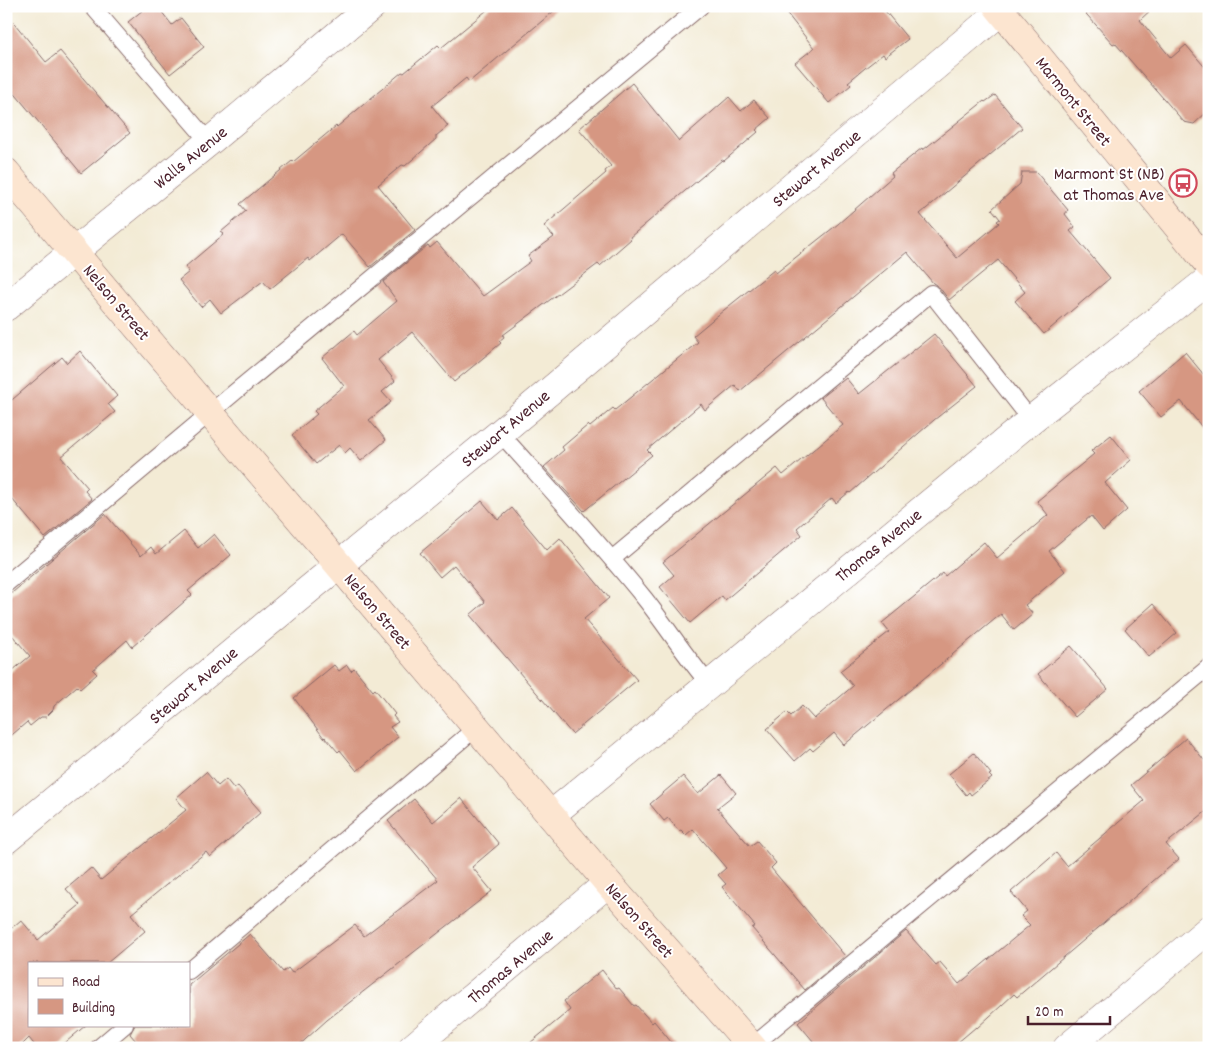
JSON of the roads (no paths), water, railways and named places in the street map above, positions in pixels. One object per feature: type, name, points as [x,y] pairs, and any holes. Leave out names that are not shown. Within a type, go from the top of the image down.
[{"type":"street","name":"Walls Avenue","points":[[6,307],[209,142],[372,6]]},
{"type":"street","name":"Marmont Street","points":[[999,9],[1209,265]]},
{"type":"street","name":"Stewart Avenue","points":[[6,840],[500,433],[999,9]]},
{"type":"street","name":"Nelson Street","points":[[6,172],[608,883],[752,1047]]},
{"type":"street","name":"Thomas Avenue","points":[[551,815],[1031,420],[1209,279]]},
{"type":"street","name":"Thomas Avenue","points":[[412,1048],[608,883]]},
{"type":"street","points":[[1067,1048],[1209,929]]},
{"type":"lane","points":[[92,6],[209,142]]},
{"type":"lane","points":[[6,584],[701,6]]},
{"type":"lane","points":[[612,559],[931,293],[1031,420]]},
{"type":"lane","points":[[500,433],[612,559],[709,684]]},
{"type":"lane","points":[[752,1047],[1209,667]]},
{"type":"lane","points":[[190,970],[477,728]]},
{"type":"lane","points":[[98,1048],[124,1026]]},
{"type":"place","name":"Marmont St (NB) at Thomas Ave","points":[[1183,183]]}]
